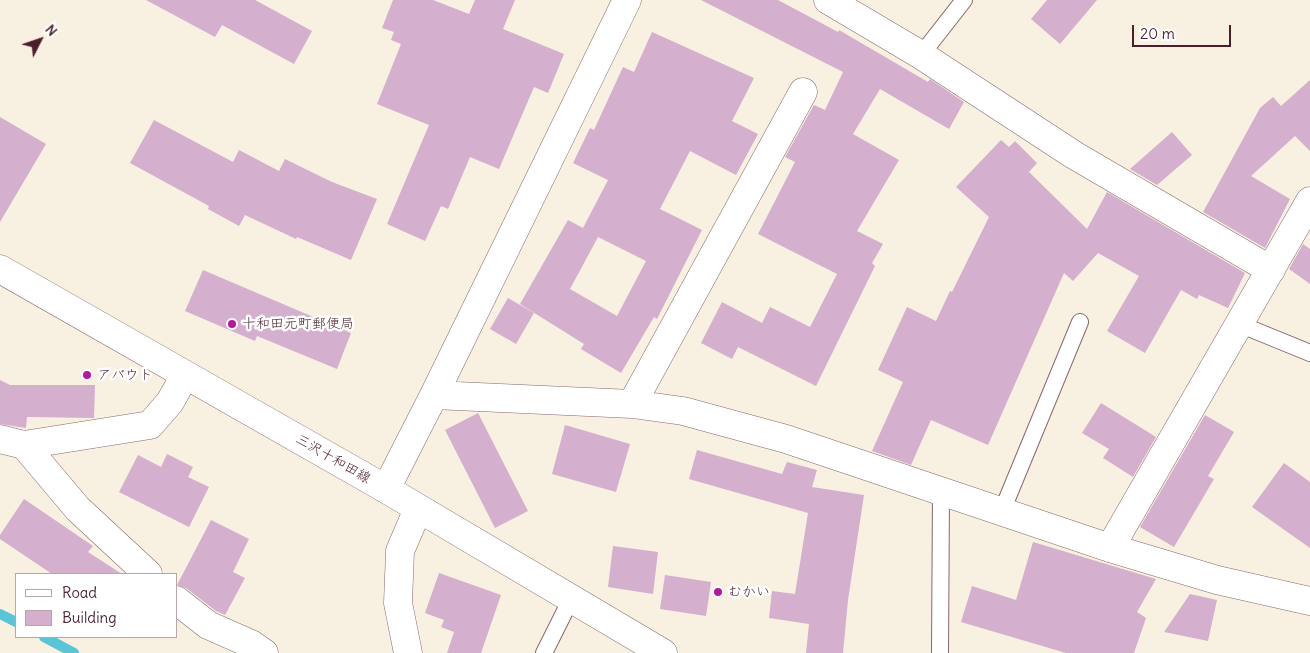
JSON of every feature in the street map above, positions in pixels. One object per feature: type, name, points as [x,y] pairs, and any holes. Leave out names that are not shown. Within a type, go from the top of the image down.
[{"type":"street","points":[[386,489],[434,395],[627,0]]},
{"type":"street","points":[[828,0],[921,55],[1074,155],[1271,270]]},
{"type":"street","points":[[632,404],[803,92]]},
{"type":"street","points":[[1110,548],[1310,201]]},
{"type":"street","name":"三沢十和田線","points":[[0,269],[386,489],[663,653]]},
{"type":"street","points":[[12,442],[150,425],[170,402],[185,375]]},
{"type":"street","points":[[434,395],[632,404],[683,412],[786,439],[1110,548],[1217,580],[1310,601]]},
{"type":"street","points":[[12,442],[78,509],[147,573]]},
{"type":"street","points":[[408,653],[398,603],[400,551],[418,509]]},
{"type":"street","points":[[178,602],[208,625],[252,644],[264,653]]},
{"type":"lane","points":[[921,55],[964,0]]},
{"type":"lane","points":[[1002,511],[1080,322]]},
{"type":"lane","points":[[1239,324],[1310,353]]},
{"type":"lane","points":[[940,653],[941,491]]},
{"type":"lane","points":[[544,653],[571,600]]},
{"type":"building","points":[[146,0],[255,0],[312,31],[294,64],[222,25],[215,37]]},
{"type":"building","points":[[393,0],[433,0],[469,14],[475,0],[515,0],[503,29],[564,54],[548,93],[534,87],[499,169],[470,157],[448,209],[441,206],[425,241],[387,224],[429,125],[377,104],[401,44],[391,40],[394,32],[382,28]]},
{"type":"building","points":[[701,0],[778,0],[838,32],[839,30],[928,82],[930,79],[964,102],[949,129],[880,89],[853,134],[899,160],[857,231],[883,244],[872,263],[875,266],[816,386],[738,347],[732,359],[701,343],[722,302],[762,323],[770,307],[810,327],[837,274],[758,234],[795,162],[785,157],[814,105],[825,110],[843,72]]},
{"type":"building","points":[[1047,0],[1097,0],[1060,44],[1031,19]]},
{"type":"building","points":[[652,32],[754,78],[732,121],[758,134],[736,175],[690,151],[660,209],[702,230],[657,319],[654,317],[621,373],[581,349],[584,344],[520,304],[568,220],[583,228],[608,180],[573,163],[590,128],[594,130],[623,67],[634,72]],"holes":[[[598,237],[646,261],[617,316],[570,289]]]},
{"type":"building","points":[[1310,80],[1310,151],[1295,136],[1251,176],[1290,199],[1265,248],[1203,212],[1260,108],[1273,97],[1281,106]]},
{"type":"building","points":[[0,117],[46,144],[0,222]]},
{"type":"building","points":[[154,120],[233,162],[239,150],[279,171],[285,159],[332,182],[377,199],[351,260],[297,237],[296,239],[245,215],[239,226],[208,209],[209,206],[130,163]]},
{"type":"building","points":[[1172,132],[1192,155],[1157,185],[1130,169]]},
{"type":"building","points":[[1001,140],[1009,147],[1015,141],[1037,163],[1029,172],[1087,229],[1107,192],[1245,273],[1228,308],[1199,295],[1197,299],[1181,290],[1145,353],[1107,331],[1139,276],[1098,253],[1073,281],[1064,273],[988,445],[931,420],[911,465],[872,451],[903,382],[878,370],[907,307],[936,321],[950,291],[952,292],[989,217],[956,187]]},
{"type":"building","points":[[1303,244],[1310,249],[1310,284],[1289,269]]},
{"type":"building","points":[[203,270],[351,333],[337,369],[257,336],[255,341],[185,311]]},
{"type":"building","points":[[508,298],[534,313],[516,344],[490,329]]},
{"type":"building","points":[[0,380],[10,385],[95,385],[94,418],[27,417],[26,428],[0,424]]},
{"type":"building","points":[[1101,403],[1156,437],[1133,477],[1103,458],[1109,449],[1082,433]]},
{"type":"building","points":[[478,413],[528,511],[495,528],[445,430]]},
{"type":"building","points":[[1205,415],[1234,432],[1208,476],[1214,479],[1174,547],[1140,527]]},
{"type":"building","points":[[565,425],[630,444],[616,492],[552,474]]},
{"type":"building","points":[[697,450],[782,474],[787,462],[817,470],[812,487],[864,495],[848,600],[843,653],[806,653],[809,624],[769,618],[772,591],[795,594],[808,513],[689,479]]},
{"type":"building","points":[[167,454],[193,467],[188,477],[209,487],[189,527],[119,492],[138,455],[161,467]]},
{"type":"building","points":[[1284,463],[1310,482],[1310,548],[1252,507]]},
{"type":"building","points":[[24,499],[93,546],[88,552],[120,573],[51,573],[0,539],[0,535]]},
{"type":"building","points":[[211,520],[249,539],[233,572],[245,578],[225,615],[216,611],[186,588],[178,585]]},
{"type":"building","points":[[1033,542],[1156,579],[1137,612],[1146,618],[1134,653],[1066,653],[961,622],[972,586],[1016,600]]},
{"type":"building","points":[[613,546],[658,552],[653,594],[608,587]]},
{"type":"building","points":[[439,573],[501,595],[481,653],[447,653],[454,632],[441,627],[444,620],[425,613]]},
{"type":"building","points":[[665,575],[711,582],[706,616],[660,609]]},
{"type":"building","points":[[1190,594],[1217,600],[1208,641],[1164,632]]},
{"type":"waterway","points":[[0,614],[15,622]]},
{"type":"waterway","points":[[46,638],[74,653]]},
{"type":"place","name":"十和田元町郵便局","points":[[232,324]]},
{"type":"place","name":"アバウト","points":[[87,375]]},
{"type":"place","name":"むかい","points":[[718,592]]}]
